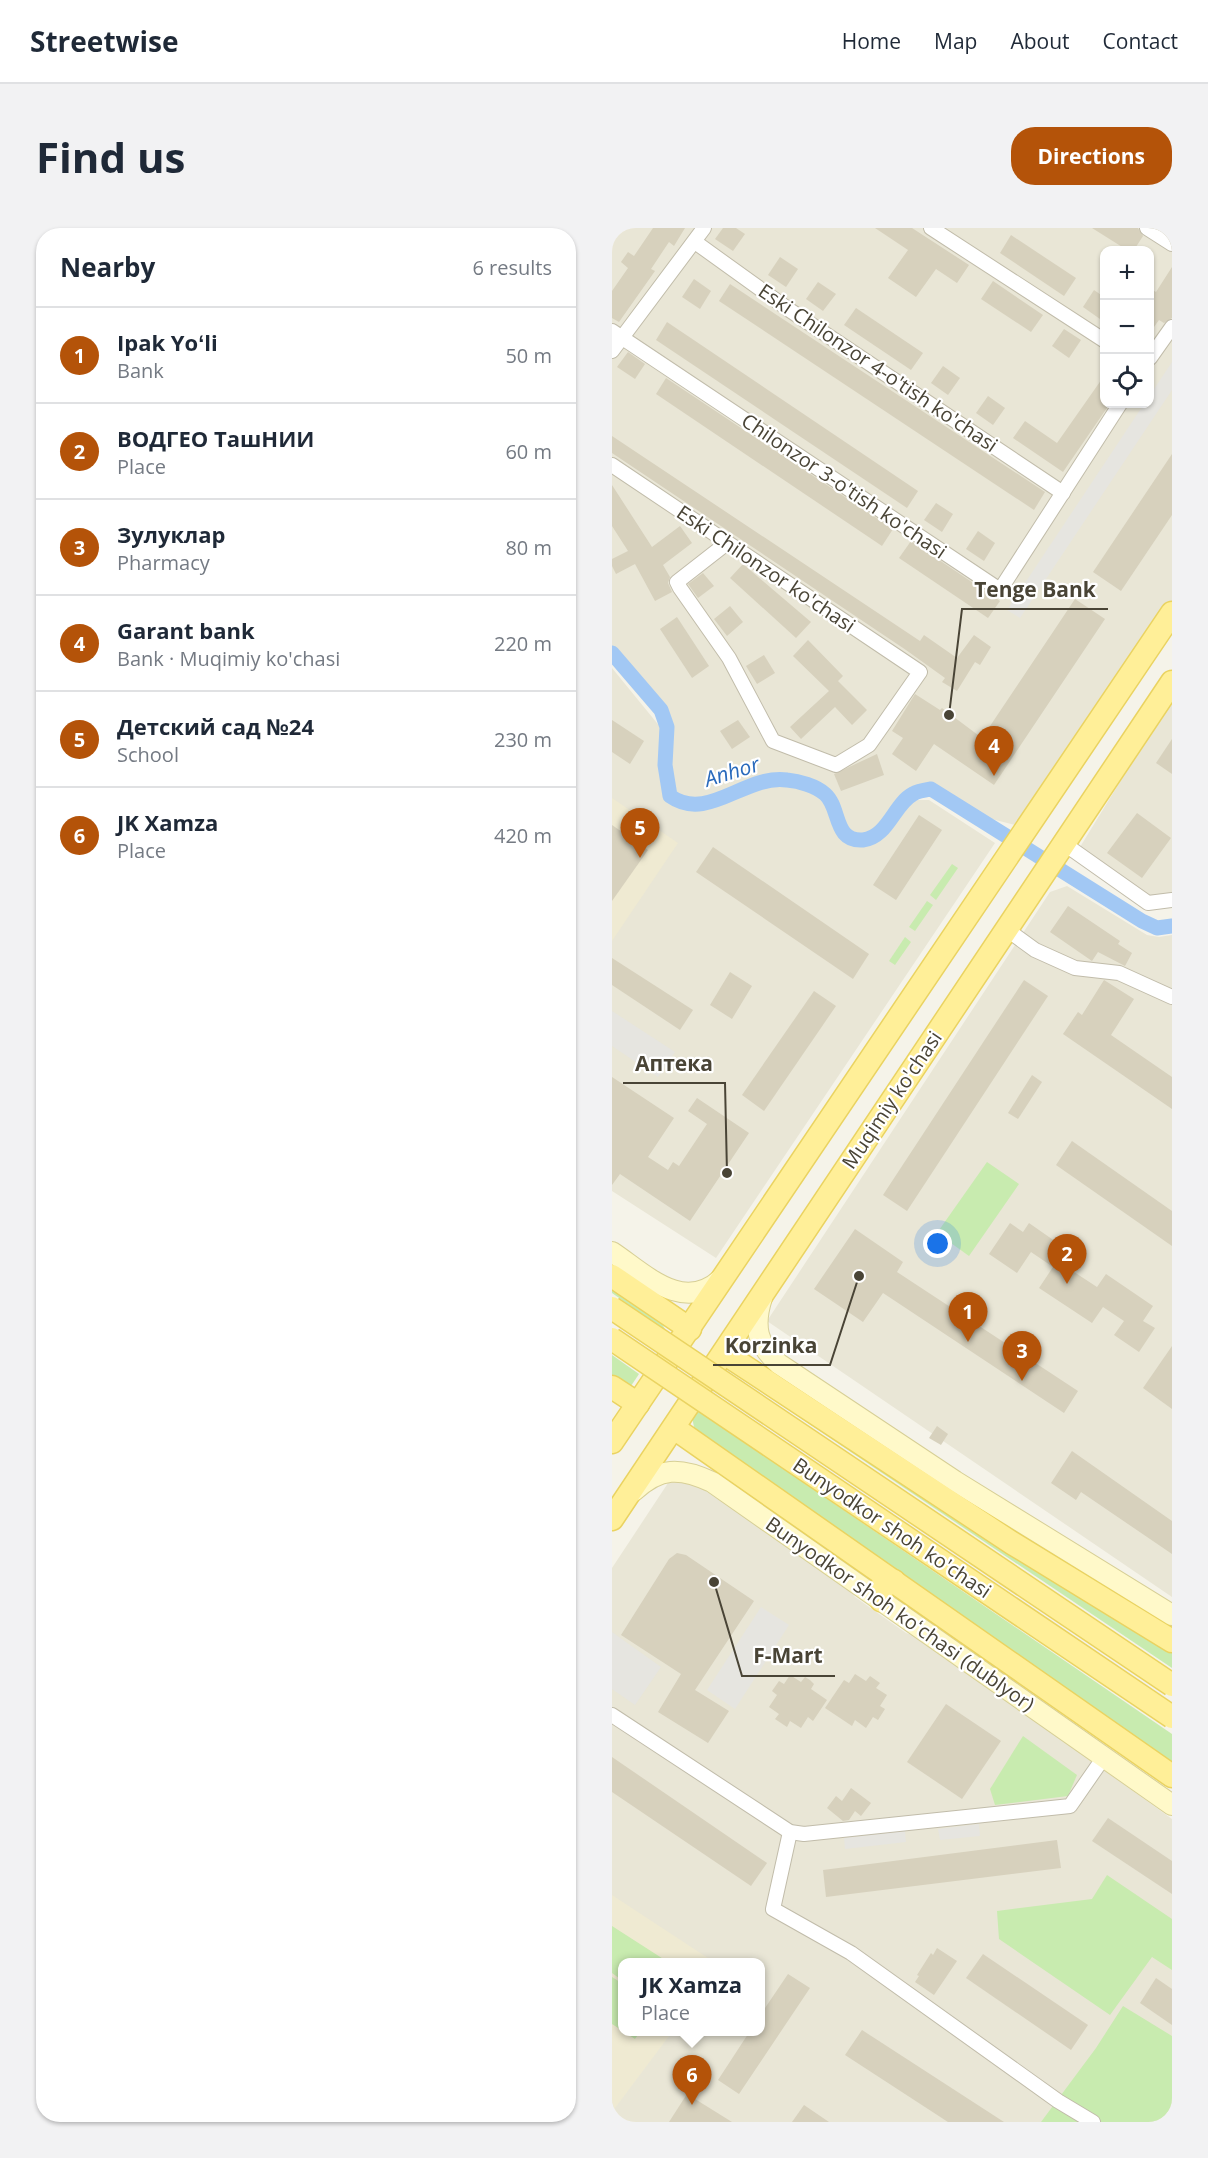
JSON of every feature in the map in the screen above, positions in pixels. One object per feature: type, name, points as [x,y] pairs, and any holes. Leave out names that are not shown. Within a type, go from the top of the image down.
[{"type":"main road","name":"Muqimiy ko'chasi","points":[[612,1442],[1172,613]]},
{"type":"main road","name":"Muqimiy ko'chasi","points":[[618,1510],[1172,682]]},
{"type":"main road","points":[[612,1276],[690,1329]]},
{"type":"main road","name":"Bunyodkor shoh ko'chasi","points":[[612,1308],[1172,1685]]},
{"type":"main road","name":"Bunyodkor shoh ko'chasi","points":[[612,1339],[1172,1717]]},
{"type":"main road","points":[[724,1353],[1012,1543],[1172,1641]]},
{"type":"main road","points":[[612,1387],[638,1404]]},
{"type":"main road","points":[[674,1428],[1172,1776]]},
{"type":"main road","points":[[880,1600],[882,1586],[894,1581]]},
{"type":"street","points":[[612,351],[618,335],[704,228]]},
{"type":"street","points":[[931,228],[1100,338]]},
{"type":"street","points":[[1147,228],[1172,244]]},
{"type":"street","name":"Eski Chilonzor 4-o'tish ko'chasi","points":[[695,242],[788,309],[1063,492]]},
{"type":"street","points":[[1152,354],[1172,327]]},
{"type":"street","name":"Chilonzor 3-o'tish ko'chasi","points":[[618,335],[1000,590],[1117,408]]},
{"type":"street","name":"Eski Chilonzor ko'chasi","points":[[612,465],[920,672],[869,745],[836,765],[773,741],[729,658],[677,582],[726,543]]},
{"type":"street","points":[[1061,846],[1148,903],[1172,900]]},
{"type":"street","points":[[1006,929],[1035,950],[1075,968],[1119,973],[1172,997]]},
{"type":"street","points":[[612,1252],[675,1292],[701,1292],[726,1275]]},
{"type":"street","points":[[766,1288],[757,1316],[757,1332],[765,1350],[779,1364],[955,1481],[1172,1615]]},
{"type":"street","name":"Bunyodkor shoh koʻchasi (dublyor)","points":[[618,1510],[645,1480],[659,1473],[678,1470],[712,1482],[1172,1805]]},
{"type":"street","points":[[612,1715],[790,1832],[819,1834],[1070,1806],[1104,1757]]},
{"type":"street","points":[[790,1832],[773,1909],[851,1953],[1093,2122]]},
{"type":"shaded area","points":[[612,228],[1172,228],[1172,613],[1027,828],[976,815],[931,789],[912,794],[892,818],[915,800],[929,800],[995,843],[716,1258],[612,1191],[612,668],[661,728],[661,766],[669,789],[665,765],[667,727],[661,711],[612,653]]},
{"type":"shaded area","points":[[1172,362],[1172,390],[1020,618],[1007,610],[1141,408],[1154,408],[1154,389]]},
{"type":"shaded area","points":[[1172,697],[1172,900],[1161,903],[1077,852]]},
{"type":"shaded area","points":[[612,798],[678,843],[612,941]]},
{"type":"shaded area","points":[[1067,886],[1147,935],[1159,937],[1172,935],[1172,1597],[767,1321],[1050,892]]},
{"type":"shaded area","points":[[612,1011],[675,1052],[658,1077],[612,1046]]},
{"type":"shaded area","points":[[686,1478],[846,1585],[855,1597],[906,1633],[921,1638],[1172,1819],[1172,2122],[612,2122],[612,1568],[670,1480]]},
{"type":"shaded area","points":[[761,1607],[789,1625],[735,1709],[707,1690]]},
{"type":"shaded area","points":[[612,1632],[661,1667],[635,1705],[612,1689]]},
{"type":"shaded area","points":[[979,1824],[980,1836],[940,1840],[938,1829]]},
{"type":"shaded area","points":[[905,1831],[906,1842],[845,1849],[844,1838]]},
{"type":"shaded area","points":[[612,1895],[708,1958],[618,1958],[618,2036],[669,2036],[612,2112]]},
{"type":"green space","points":[[952,864],[958,868],[936,900],[930,895]]},
{"type":"green space","points":[[927,901],[933,905],[915,931],[909,927]]},
{"type":"green space","points":[[905,937],[911,942],[895,965],[889,961]]},
{"type":"green space","points":[[987,1162],[1019,1184],[969,1256],[937,1233]]},
{"type":"green space","points":[[612,1288],[661,1322],[666,1331],[612,1293]]},
{"type":"green space","points":[[612,1355],[639,1374],[629,1389],[612,1377]]},
{"type":"green space","points":[[731,1367],[1172,1651],[1172,1668],[726,1368]]},
{"type":"green space","points":[[697,1410],[1172,1734],[1172,1766],[695,1432],[692,1417]]},
{"type":"green space","points":[[1023,1736],[1077,1775],[1068,1796],[995,1805],[990,1789]]},
{"type":"green space","points":[[1107,1875],[1172,1919],[1172,1970],[1152,1957],[1110,2015],[999,1939],[997,1911],[1092,1899]]},
{"type":"green space","points":[[612,1926],[662,1958],[618,1958],[618,1977],[612,1973]]},
{"type":"green space","points":[[612,1977],[618,1981],[618,2028],[612,2024]]},
{"type":"green space","points":[[1123,2006],[1172,2036],[1172,2122],[1041,2122],[1096,2048]]},
{"type":"building","points":[[653,228],[685,228],[674,246],[669,242],[651,269],[655,271],[619,322],[612,318],[612,291],[628,268],[621,262],[628,252],[634,256]]},
{"type":"building","points":[[723,228],[736,228],[745,234],[733,251],[715,239]]},
{"type":"building","points":[[875,228],[912,228],[969,265],[957,283],[936,269],[916,297],[888,278],[908,250]]},
{"type":"building","points":[[1092,228],[1138,228],[1143,236],[1137,246],[1121,246]]},
{"type":"building","points":[[1011,235],[1076,278],[1064,296],[1000,253]]},
{"type":"building","points":[[780,257],[798,269],[786,287],[768,275]]},
{"type":"building","points":[[1172,267],[1172,318],[1164,323],[1159,320],[1154,327],[1154,291],[1156,292]]},
{"type":"building","points":[[694,279],[711,291],[700,309],[682,297]]},
{"type":"building","points":[[993,281],[1043,315],[1031,332],[981,299]]},
{"type":"building","points":[[818,282],[836,294],[823,311],[806,299]]},
{"type":"building","points":[[730,284],[1045,492],[1034,510],[719,301]]},
{"type":"building","points":[[1094,290],[1100,294],[1100,319],[1083,307]]},
{"type":"building","points":[[856,308],[923,353],[911,370],[844,325]]},
{"type":"building","points":[[667,322],[918,491],[907,508],[656,340]]},
{"type":"building","points":[[1064,329],[1081,340],[1069,358],[1052,346]]},
{"type":"building","points":[[628,352],[645,364],[635,379],[617,367]]},
{"type":"building","points":[[943,366],[960,378],[948,395],[931,383]]},
{"type":"building","points":[[666,378],[893,529],[882,546],[656,394]]},
{"type":"building","points":[[1100,382],[1100,408],[1107,408],[1063,472],[1013,438],[1025,421],[1057,443]]},
{"type":"building","points":[[988,396],[1005,408],[993,425],[976,413]]},
{"type":"building","points":[[612,436],[920,641],[924,635],[957,658],[974,635],[991,647],[980,665],[975,662],[957,691],[942,682],[945,678],[906,650],[612,453]]},
{"type":"building","points":[[1172,454],[1172,515],[1121,591],[1093,572]]},
{"type":"building","points":[[612,485],[652,547],[680,526],[692,543],[663,565],[670,577],[668,583],[672,592],[655,601],[635,564],[616,574],[612,566],[612,559],[628,551],[612,526]]},
{"type":"building","points":[[936,503],[953,514],[942,532],[924,520]]},
{"type":"building","points":[[978,531],[995,543],[984,561],[966,549]]},
{"type":"building","points":[[911,541],[1000,601],[988,618],[899,558]]},
{"type":"building","points":[[743,564],[811,622],[796,638],[730,578]]},
{"type":"building","points":[[703,573],[714,586],[698,598],[688,584]]},
{"type":"building","points":[[1075,599],[1105,619],[994,785],[934,744],[916,771],[892,754],[903,738],[892,731],[915,694],[940,710],[942,708],[982,738]]},
{"type":"building","points":[[730,606],[743,622],[727,636],[714,619]]},
{"type":"building","points":[[677,617],[709,666],[692,678],[660,629]]},
{"type":"building","points":[[808,640],[843,676],[838,681],[867,710],[852,725],[835,707],[801,739],[790,727],[829,691],[793,656]]},
{"type":"building","points":[[764,655],[775,673],[757,684],[746,666]]},
{"type":"building","points":[[612,720],[644,741],[630,764],[612,752]]},
{"type":"building","points":[[738,720],[750,737],[732,749],[720,731]]},
{"type":"building","points":[[1172,739],[1172,774],[1156,763]]},
{"type":"building","points":[[877,754],[884,775],[841,791],[834,774]]},
{"type":"building","points":[[1137,813],[1171,838],[1142,878],[1107,853]]},
{"type":"building","points":[[919,815],[942,830],[896,900],[873,885]]},
{"type":"building","points":[[612,825],[648,850],[612,901]]},
{"type":"building","points":[[713,847],[869,954],[853,979],[696,872]]},
{"type":"building","points":[[1068,906],[1120,941],[1118,944],[1132,953],[1125,966],[1098,952],[1092,961],[1050,932]]},
{"type":"building","points":[[612,958],[693,1010],[680,1030],[612,985]]},
{"type":"building","points":[[730,972],[752,986],[732,1019],[710,1005]]},
{"type":"building","points":[[1024,980],[1048,996],[907,1211],[883,1195]]},
{"type":"building","points":[[1104,980],[1134,999],[1111,1035],[1172,1077],[1172,1109],[1063,1034],[1078,1012],[1082,1015]]},
{"type":"building","points":[[814,991],[836,1006],[764,1111],[742,1095]]},
{"type":"building","points":[[1032,1075],[1042,1082],[1018,1119],[1008,1113]]},
{"type":"building","points":[[612,1077],[674,1118],[648,1157],[668,1170],[673,1162],[679,1166],[707,1124],[688,1111],[697,1098],[749,1133],[690,1221],[620,1174],[612,1185]]},
{"type":"building","points":[[1072,1141],[1172,1211],[1172,1246],[1056,1165]]},
{"type":"building","points":[[1010,1223],[1023,1232],[1029,1223],[1079,1258],[1071,1270],[1097,1287],[1106,1274],[1153,1306],[1143,1321],[1155,1328],[1139,1352],[1114,1335],[1124,1321],[1103,1307],[1092,1323],[1039,1288],[1053,1267],[1031,1252],[1017,1273],[989,1254]]},
{"type":"building","points":[[855,1229],[903,1262],[897,1272],[1078,1391],[1064,1413],[883,1293],[863,1322],[814,1289]]},
{"type":"building","points":[[1172,1346],[1172,1409],[1143,1388]]},
{"type":"building","points":[[937,1426],[948,1434],[941,1445],[929,1438]]},
{"type":"building","points":[[1072,1451],[1172,1521],[1172,1554],[1081,1492],[1076,1500],[1051,1483]]},
{"type":"building","points":[[677,1553],[686,1555],[754,1601],[695,1690],[729,1711],[708,1743],[658,1712],[681,1674],[621,1635],[669,1559]]},
{"type":"building","points":[[855,1674],[866,1681],[870,1676],[880,1683],[876,1688],[887,1695],[880,1706],[885,1709],[878,1720],[873,1717],[866,1728],[855,1720],[852,1726],[825,1708],[844,1680],[849,1683]]},
{"type":"building","points":[[790,1675],[801,1682],[805,1677],[810,1680],[814,1684],[811,1689],[827,1700],[813,1721],[808,1717],[801,1728],[790,1721],[787,1727],[775,1719],[779,1714],[769,1707],[777,1695],[772,1691],[779,1681],[784,1684]]},
{"type":"building","points":[[946,1704],[1001,1741],[962,1799],[907,1762]]},
{"type":"building","points":[[612,1757],[767,1863],[751,1886],[612,1792]]},
{"type":"building","points":[[851,1788],[871,1803],[861,1816],[855,1811],[849,1820],[843,1821],[827,1808],[836,1796],[842,1801]]},
{"type":"building","points":[[1108,1818],[1172,1861],[1172,1894],[1092,1841]]},
{"type":"building","points":[[1057,1840],[1061,1868],[826,1897],[823,1870]]},
{"type":"building","points":[[937,1948],[957,1961],[934,1995],[915,1982],[931,1953],[933,1955]]},
{"type":"building","points":[[983,1954],[1088,2025],[1071,2050],[966,1978]]},
{"type":"building","points":[[788,1974],[810,1988],[739,2094],[718,2080],[747,2036],[765,2036],[765,2008]]},
{"type":"building","points":[[1156,1978],[1172,1989],[1172,2025],[1140,2003]]},
{"type":"building","points":[[862,2030],[1004,2122],[948,2122],[845,2055]]},
{"type":"building","points":[[687,2094],[732,2122],[669,2122]]},
{"type":"building","points":[[804,2105],[829,2122],[792,2122]]},
{"type":"waterway","name":"Anhor","points":[[612,653],[661,710],[667,727],[665,765],[670,796],[684,803],[698,804],[713,801],[771,780],[797,781],[825,794],[830,800],[842,830],[853,839],[863,840],[879,833],[906,799],[917,792],[931,789],[1142,921],[1157,928],[1172,926]]},
{"type":"place","name":"Tenge Bank","points":[[949,715]]},
{"type":"place","name":"Garant bank","points":[[994,776]]},
{"type":"place","name":"Детский сад №24","points":[[640,858]]},
{"type":"place","name":"Аптека","points":[[727,1173]]},
{"type":"place","name":"Korzinka","points":[[859,1276]]},
{"type":"place","name":"ВОДГЕО ТашНИИ","points":[[1067,1284]]},
{"type":"place","name":"Ipak Yoʻli","points":[[968,1342]]},
{"type":"place","name":"Зулуклар","points":[[1022,1381]]},
{"type":"place","name":"F-Mart","points":[[714,1582]]},
{"type":"place","name":"JK Xamza","points":[[692,2105]]}]
